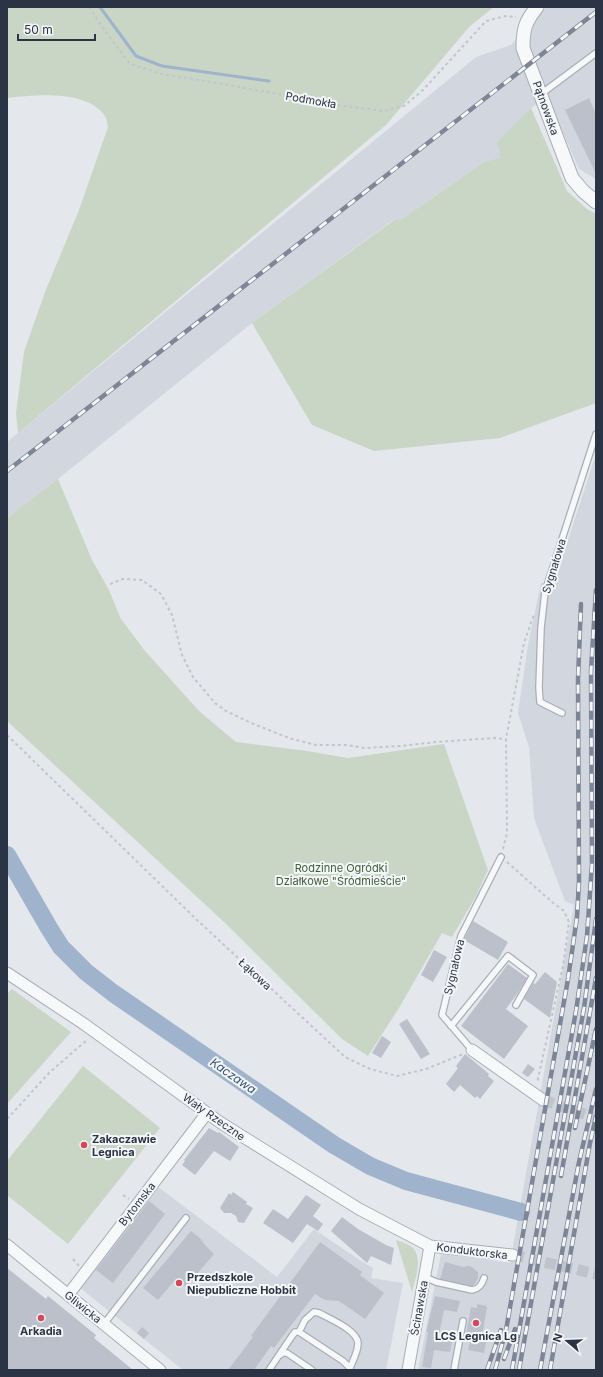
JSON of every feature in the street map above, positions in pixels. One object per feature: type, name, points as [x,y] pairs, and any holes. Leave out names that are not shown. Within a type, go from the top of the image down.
[{"type":"street","name":"Pątnowska","points":[[537,7],[528,19],[523,33],[523,48],[572,178],[582,191],[596,202]]},
{"type":"street","name":"Wały Rzeczne","points":[[7,973],[95,1032],[244,1138],[352,1205],[430,1246]]},
{"type":"street","points":[[472,1050],[539,1097]]},
{"type":"street","name":"Bytomska","points":[[68,1294],[207,1113]]},
{"type":"street","name":"Gliwicka","points":[[7,1245],[160,1370]]},
{"type":"street","name":"Konduktorska","points":[[430,1246],[513,1255]]},
{"type":"street","name":"Ścinawska","points":[[408,1370],[430,1246]]},
{"type":"lane","points":[[541,94],[596,53]]},
{"type":"lane","name":"Sygnałowa","points":[[562,713],[540,702],[540,628],[545,592],[596,434]]},
{"type":"lane","name":"Sygnałowa","points":[[472,1050],[442,1015],[461,936],[500,857]]},
{"type":"lane","points":[[451,1026],[508,956],[533,975],[516,1005]]},
{"type":"lane","points":[[104,1324],[186,1218]]},
{"type":"lane","points":[[425,1277],[436,1282],[472,1290],[481,1286],[484,1278]]},
{"type":"lane","points":[[269,1370],[295,1332],[299,1332],[305,1320],[314,1312],[349,1330],[357,1339],[358,1345],[350,1369],[343,1361],[299,1332]]},
{"type":"lane","points":[[454,1370],[463,1321]]},
{"type":"lane","points":[[279,1355],[287,1353],[312,1370]]},
{"type":"path","name":"Podmokła","points":[[89,7],[130,64],[162,74],[343,106],[384,111],[404,106],[422,91],[486,21],[506,16],[528,19]]},
{"type":"path","points":[[110,584],[123,579],[142,580],[161,594],[172,615],[182,655],[193,677],[215,703],[226,711],[251,723],[289,738],[316,745],[347,745],[364,748],[494,738],[506,739]]},
{"type":"path","points":[[535,612],[524,643],[506,739],[507,833],[500,857],[564,911],[569,922],[563,966],[539,1097]]},
{"type":"path","name":"Łąkowa","points":[[7,734],[196,919],[345,1057],[370,1070],[397,1076],[426,1069],[472,1050]]},
{"type":"path","points":[[7,1119],[50,1072],[95,1032]]},
{"type":"path","points":[[123,1195],[128,1198]]},
{"type":"shaded area","points":[[546,7],[596,7],[596,179],[579,169],[547,96],[531,108],[501,157],[484,162],[399,221],[396,218],[252,323],[58,479],[7,518],[7,442],[476,57],[511,45]]},
{"type":"shaded area","points":[[596,454],[596,1370],[418,1370],[441,1254],[444,1253],[510,1263],[574,905],[565,901],[534,818],[529,747],[518,713],[528,645],[541,583],[554,583]]},
{"type":"shaded area","points":[[157,1186],[277,1277],[314,1229],[373,1268],[371,1278],[403,1283],[386,1370],[183,1370],[80,1288]]},
{"type":"green space","points":[[7,7],[494,7],[470,26],[386,125],[18,433],[16,413],[24,352],[45,292],[79,210],[108,127],[106,117],[96,107],[86,101],[45,95],[7,98]]},
{"type":"green space","points":[[531,108],[567,191],[587,209],[596,214],[596,403],[500,438],[374,451],[312,425],[252,323],[397,218],[399,221],[484,162],[501,157],[497,142]]},
{"type":"green space","name":"Rodzinne Ogródki Działkowe \"Śródmieście\"","points":[[58,479],[92,560],[108,588],[121,619],[145,651],[200,712],[236,742],[348,758],[444,744],[488,870],[476,896],[452,937],[442,933],[399,1008],[368,1056],[342,1039],[224,922],[7,721],[7,518]]},
{"type":"green space","points":[[12,989],[71,1032],[7,1104],[7,994]]},
{"type":"green space","name":"Zakaczawie Legnica","points":[[83,1066],[160,1128],[68,1244],[7,1195],[7,1161]]},
{"type":"green space","points":[[396,1240],[409,1245],[416,1253],[418,1264],[412,1292]]},
{"type":"building","points":[[589,98],[596,114],[596,174],[565,110]]},
{"type":"building","points":[[473,921],[508,942],[498,960],[464,940]]},
{"type":"building","points":[[434,950],[447,957],[433,982],[421,975]]},
{"type":"building","points":[[508,964],[527,978],[506,1009],[528,1026],[504,1059],[461,1026]]},
{"type":"building","points":[[545,972],[557,982],[550,1018],[524,999],[533,983],[535,984]]},
{"type":"building","points":[[407,1019],[430,1054],[421,1059],[399,1024]]},
{"type":"building","points":[[382,1036],[391,1042],[381,1058],[372,1053]]},
{"type":"building","points":[[465,1054],[489,1074],[488,1076],[494,1081],[480,1099],[477,1096],[475,1098],[460,1085],[454,1092],[446,1084],[458,1068],[456,1066]]},
{"type":"building","points":[[528,1064],[535,1069],[528,1077],[522,1073]]},
{"type":"building","points":[[209,1128],[218,1133],[219,1132],[239,1147],[230,1161],[214,1151],[195,1175],[182,1165],[185,1161],[184,1160]]},
{"type":"building","points":[[233,1192],[247,1202],[246,1204],[253,1208],[244,1223],[238,1222],[236,1216],[231,1213],[224,1213],[220,1208],[229,1193],[231,1195]]},
{"type":"building","points":[[306,1195],[321,1205],[313,1216],[323,1224],[318,1231],[307,1224],[293,1243],[263,1223],[273,1209],[288,1219]]},
{"type":"building","points":[[149,1201],[165,1214],[113,1283],[96,1270]]},
{"type":"building","points":[[342,1217],[358,1229],[394,1248],[391,1265],[371,1256],[367,1263],[331,1231]]},
{"type":"building","points":[[191,1231],[201,1239],[214,1254],[186,1287],[176,1279],[158,1300],[143,1288]]},
{"type":"building","points":[[320,1242],[362,1272],[360,1275],[384,1293],[365,1319],[339,1301],[325,1300],[315,1294],[274,1348],[271,1346],[254,1370],[228,1370],[253,1337],[251,1336]]},
{"type":"building","points":[[445,1262],[463,1267],[470,1266],[473,1268],[478,1272],[478,1278],[475,1284],[472,1286],[440,1279]]},
{"type":"building","name":"Arkadia","points":[[7,1268],[46,1299],[48,1296],[96,1335],[94,1338],[133,1370],[7,1370]]},
{"type":"building","points":[[435,1296],[460,1301],[457,1312],[444,1310],[438,1339],[452,1341],[450,1352],[434,1350],[431,1368],[422,1367],[428,1332],[426,1332]]},
{"type":"building","name":"LCS Legnica Lg","points":[[477,1304],[487,1306],[482,1337],[487,1338],[484,1353],[468,1350],[471,1336],[466,1335],[471,1307],[477,1308]]},
{"type":"building","points":[[142,1327],[149,1333],[144,1339],[137,1333]]},
{"type":"waterway","points":[[100,7],[136,56],[162,66],[269,81]]},
{"type":"waterway","name":"Kaczawa","points":[[7,855],[61,947],[86,972],[113,993],[334,1145],[370,1166],[406,1181],[521,1212]]},
{"type":"tunnel","points":[[543,1100],[596,1118]]},
{"type":"tunnel","points":[[513,1255],[596,1274]]},
{"type":"railway","points":[[7,471],[596,12]]},
{"type":"railway","points":[[512,1370],[576,1011],[587,936],[592,864],[591,671],[596,590]]},
{"type":"railway","points":[[495,1370],[506,1330],[568,979],[577,917],[579,881],[578,679],[581,604]]},
{"type":"railway","points":[[519,1370],[584,1008],[596,919]]},
{"type":"railway","points":[[561,1176],[596,978]]},
{"type":"railway","points":[[575,1128],[596,1029]]},
{"type":"railway","points":[[540,1370],[579,1162],[596,1089]]},
{"type":"railway","points":[[550,1370],[590,1143],[596,1117]]},
{"type":"railway","points":[[504,1359],[515,1329]]},
{"type":"railway","points":[[487,1370],[501,1330]]},
{"type":"place","name":"Zakaczawie Legnica","points":[[84,1145]]},
{"type":"place","name":"Przedszkole Niepubliczne Hobbit","points":[[179,1283]]},
{"type":"place","name":"Arkadia","points":[[41,1318]]},
{"type":"place","name":"LCS Legnica Lg","points":[[476,1323]]}]
